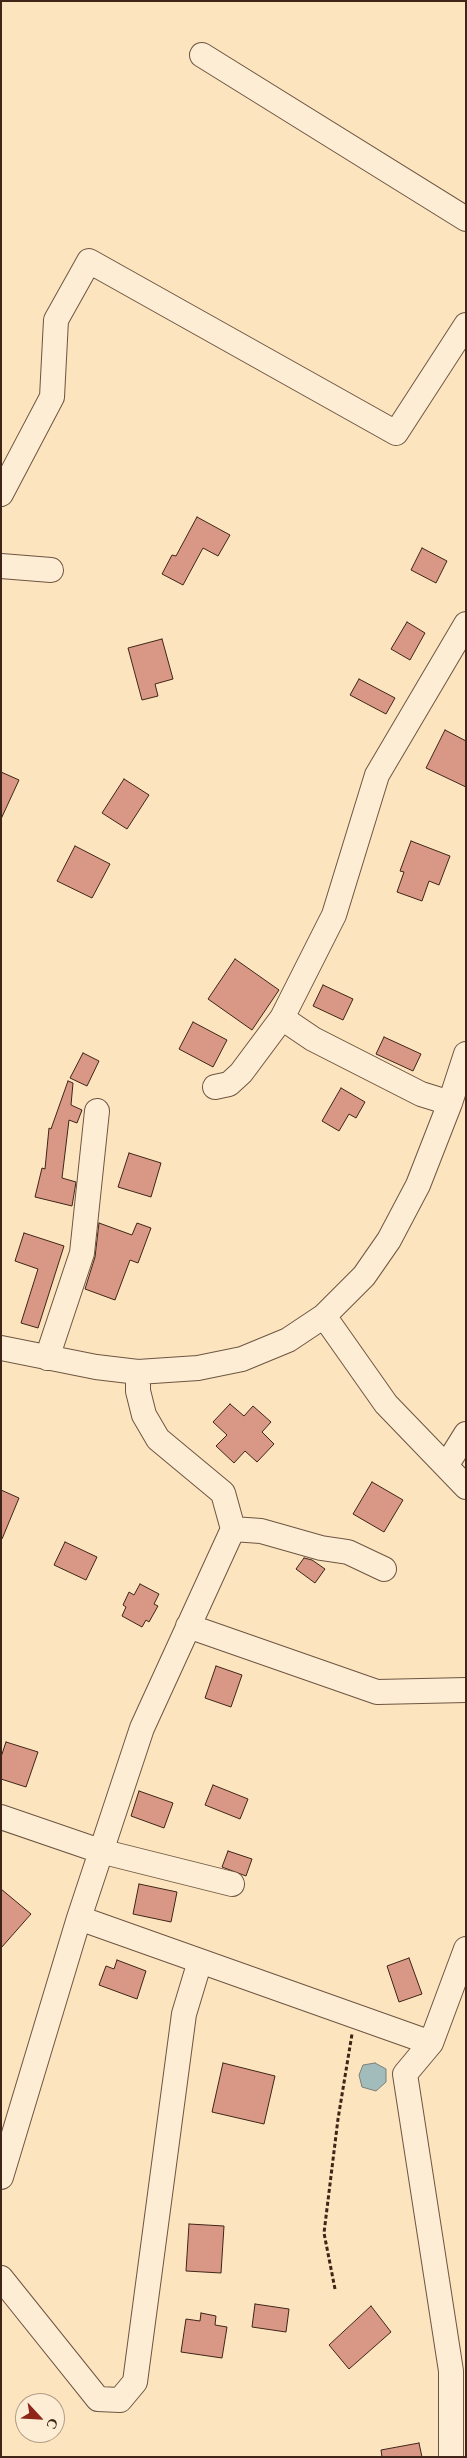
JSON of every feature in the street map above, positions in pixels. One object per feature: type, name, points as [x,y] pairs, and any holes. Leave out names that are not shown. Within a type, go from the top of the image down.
[{"type":"street","points":[[202,55],[466,219]]},
{"type":"street","points":[[1,494],[52,397],[56,320],[89,261],[396,433],[466,325]]},
{"type":"street","points":[[1,566],[51,570]]},
{"type":"street","points":[[215,1087],[229,1084],[241,1073],[282,1018],[334,915],[377,776],[466,624]]},
{"type":"street","points":[[282,1018],[313,1039],[421,1094],[450,1103]]},
{"type":"street","points":[[1,1348],[47,1358],[138,1372],[198,1368],[242,1359],[288,1340],[324,1316],[364,1276],[389,1240],[418,1185],[450,1103],[466,1054]]},
{"type":"street","points":[[47,1358],[82,1253],[97,1111]]},
{"type":"street","points":[[324,1316],[386,1404],[466,1487]]},
{"type":"street","points":[[1,2177],[78,1918],[142,1728],[233,1529],[223,1493],[158,1439],[144,1415],[138,1391],[138,1372]]},
{"type":"street","points":[[446,1466],[466,1434]]},
{"type":"street","points":[[233,1529],[261,1532],[321,1548],[348,1552],[384,1569]]},
{"type":"street","points":[[188,1626],[377,1692],[466,1690]]},
{"type":"street","points":[[1,1817],[100,1851],[232,1884]]},
{"type":"street","points":[[78,1918],[431,2043]]},
{"type":"street","points":[[451,2457],[458,2424],[405,2074],[431,2043],[466,1949]]},
{"type":"street","points":[[1,2278],[98,2399],[120,2400],[135,2382],[184,2014],[200,1962]]},
{"type":"path","points":[[335,2289],[324,2233],[338,2120],[356,2016]]},
{"type":"water","points":[[375,2063],[386,2069],[386,2082],[376,2091],[362,2087],[359,2075],[363,2065]]},
{"type":"building","points":[[197,517],[230,535],[218,556],[203,548],[183,585],[162,574],[172,555],[176,556]]},
{"type":"building","points":[[422,548],[447,561],[436,583],[411,570]]},
{"type":"building","points":[[407,622],[425,633],[410,660],[391,649]]},
{"type":"building","points":[[162,639],[173,679],[155,684],[158,696],[142,700],[128,648]]},
{"type":"building","points":[[359,679],[395,698],[386,714],[350,695]]},
{"type":"building","points":[[445,730],[466,741],[466,787],[426,768]]},
{"type":"building","points":[[1,772],[19,780],[1,819]]},
{"type":"building","points":[[124,779],[149,795],[127,829],[102,813]]},
{"type":"building","points":[[411,841],[450,856],[439,885],[429,881],[422,901],[397,892],[404,872],[400,871]]},
{"type":"building","points":[[75,846],[110,864],[92,898],[57,881]]},
{"type":"building","points":[[235,959],[279,990],[252,1030],[208,999]]},
{"type":"building","points":[[323,985],[353,999],[343,1020],[313,1006]]},
{"type":"building","points":[[193,1022],[227,1040],[213,1067],[179,1049]]},
{"type":"building","points":[[384,1037],[421,1054],[413,1071],[376,1054]]},
{"type":"building","points":[[83,1053],[99,1061],[87,1086],[70,1078]]},
{"type":"building","points":[[68,1081],[73,1083],[71,1105],[82,1110],[77,1123],[69,1120],[62,1178],[76,1182],[72,1206],[35,1197],[42,1168],[45,1169],[49,1128],[51,1129]]},
{"type":"building","points":[[341,1088],[365,1102],[356,1118],[349,1114],[339,1131],[322,1121]]},
{"type":"building","points":[[129,1153],[161,1163],[151,1197],[118,1187]]},
{"type":"building","points":[[99,1223],[132,1235],[137,1223],[151,1228],[138,1263],[130,1260],[115,1300],[85,1289],[95,1257]]},
{"type":"building","points":[[24,1233],[64,1246],[38,1328],[21,1323],[38,1269],[15,1261]]},
{"type":"building","points":[[230,1404],[244,1416],[253,1406],[271,1422],[262,1432],[274,1444],[257,1462],[245,1451],[234,1463],[216,1446],[227,1435],[213,1422]]},
{"type":"building","points":[[372,1482],[403,1500],[384,1532],[353,1514]]},
{"type":"building","points":[[1,1490],[19,1498],[2,1539],[1,1539]]},
{"type":"building","points":[[65,1542],[97,1557],[86,1580],[54,1565]]},
{"type":"building","points":[[304,1558],[312,1560],[325,1569],[315,1583],[296,1569]]},
{"type":"building","points":[[140,1584],[159,1594],[154,1604],[158,1606],[149,1622],[146,1620],[142,1627],[122,1616],[126,1607],[123,1605],[129,1592],[134,1595]]},
{"type":"building","points":[[216,1666],[242,1675],[231,1707],[205,1698]]},
{"type":"building","points":[[6,1742],[38,1752],[26,1787],[1,1779],[1,1757]]},
{"type":"building","points":[[213,1785],[248,1799],[240,1819],[205,1805]]},
{"type":"building","points":[[139,1791],[173,1803],[164,1828],[131,1816]]},
{"type":"building","points":[[228,1851],[252,1859],[246,1876],[222,1867]]},
{"type":"building","points":[[139,1884],[177,1892],[171,1922],[133,1914]]},
{"type":"building","points":[[1,1889],[31,1914],[1,1948]]},
{"type":"building","points":[[409,1958],[422,1994],[399,2002],[387,1966]]},
{"type":"building","points":[[117,1960],[146,1971],[137,1999],[99,1985],[106,1966],[114,1969]]},
{"type":"building","points":[[223,2063],[275,2076],[264,2124],[212,2112]]},
{"type":"building","points":[[189,2224],[224,2226],[221,2273],[186,2271]]},
{"type":"building","points":[[255,2304],[289,2309],[286,2332],[252,2327]]},
{"type":"building","points":[[371,2306],[391,2332],[349,2369],[329,2345]]},
{"type":"building","points":[[201,2313],[216,2316],[215,2325],[227,2327],[222,2358],[181,2352],[186,2319],[200,2321]]},
{"type":"building","points":[[419,2443],[422,2457],[382,2457],[381,2450]]}]
